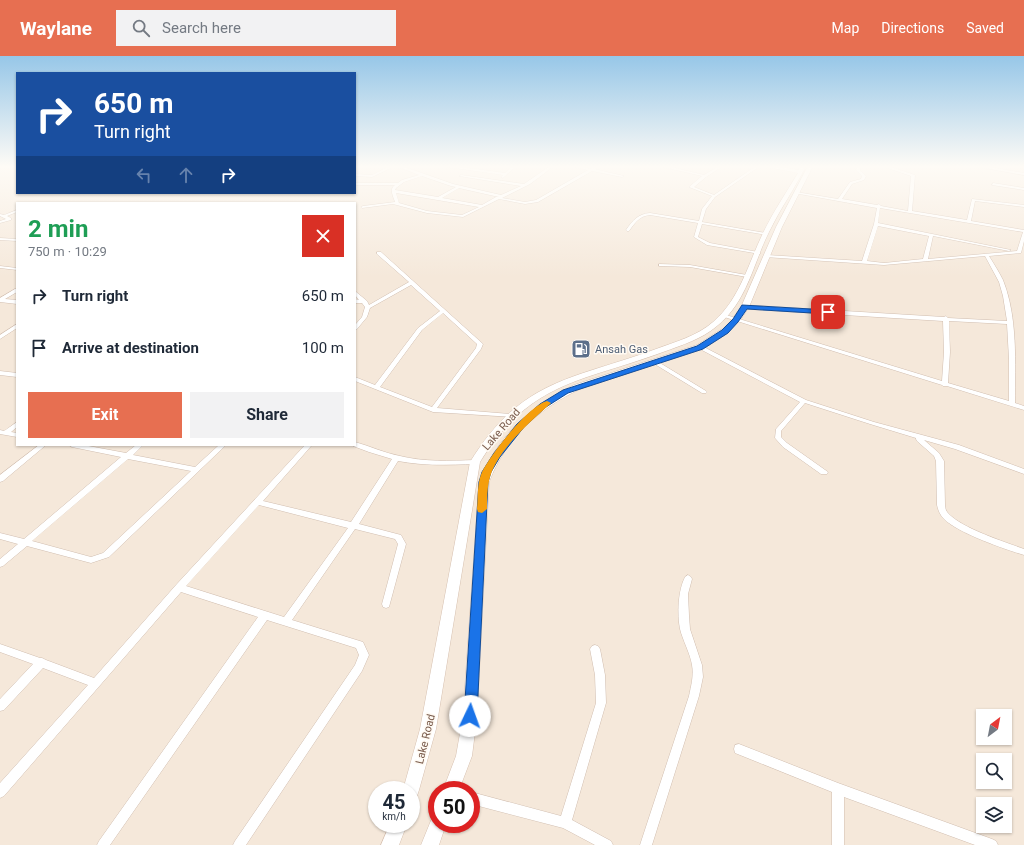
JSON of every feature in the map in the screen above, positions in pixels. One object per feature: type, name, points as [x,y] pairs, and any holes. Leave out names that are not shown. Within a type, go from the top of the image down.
[{"type":"main road","name":"Lake Road","points":[[454,781],[464,756],[470,716],[484,482],[487,472],[497,455],[520,426],[535,412],[558,396],[577,387],[700,347],[725,332],[736,320],[744,307],[762,255],[766,234],[782,203]]},
{"type":"main road","name":"Lake Road","points":[[414,781],[428,729],[475,462],[484,446],[510,416],[530,400],[552,388],[570,380],[655,353],[706,331],[724,316],[733,305],[747,276],[762,255],[791,203]]},
{"type":"main road","points":[[390,845],[395,833]]},
{"type":"main road","points":[[430,845],[435,833]]},
{"type":"street","points":[[363,207],[387,203],[397,204],[427,212],[459,217],[467,215],[488,203]]},
{"type":"street","points":[[462,203],[482,206]]},
{"type":"street","points":[[709,203],[704,209],[696,232],[696,237],[699,240],[709,244],[762,255],[884,264],[1022,253]]},
{"type":"street","points":[[865,203],[1024,232],[1022,253]]},
{"type":"street","points":[[910,211],[911,203]]},
{"type":"street","points":[[969,221],[972,203]]},
{"type":"street","points":[[997,203],[1024,206]]},
{"type":"street","points":[[864,263],[876,224],[879,205]]},
{"type":"street","points":[[2,215],[16,211]]},
{"type":"street","points":[[628,230],[637,217],[645,214],[766,234]]},
{"type":"street","points":[[2,215],[10,218],[16,218]]},
{"type":"street","points":[[0,222],[10,218]]},
{"type":"street","points":[[876,224],[1022,253]]},
{"type":"street","points":[[925,261],[931,235]]},
{"type":"street","points":[[0,239],[16,240]]},
{"type":"street","points":[[379,253],[480,344],[479,348],[433,410]]},
{"type":"street","points":[[986,255],[1001,281],[1009,323],[1012,358],[1012,405]]},
{"type":"street","points":[[661,265],[690,266],[747,276]]},
{"type":"street","points":[[0,267],[16,269]]},
{"type":"street","points":[[356,301],[367,305],[411,283]]},
{"type":"street","points":[[0,300],[16,291]]},
{"type":"street","points":[[356,293],[367,305]]},
{"type":"street","points":[[0,300],[16,302]]},
{"type":"street","points":[[356,327],[364,317],[367,305]]},
{"type":"street","points":[[744,307],[1009,323]]},
{"type":"street","points":[[376,387],[420,329],[443,311]]},
{"type":"street","points":[[724,316],[1024,408]]},
{"type":"street","points":[[945,385],[947,352],[946,318]]},
{"type":"street","points":[[0,337],[16,327]]},
{"type":"street","points":[[10,330],[16,331]]},
{"type":"street","points":[[700,347],[804,401],[918,437],[957,447],[1024,472]]},
{"type":"street","points":[[655,362],[704,392]]},
{"type":"street","points":[[0,373],[16,375]]},
{"type":"street","points":[[356,379],[433,410],[510,416]]},
{"type":"street","points":[[804,401],[778,431],[778,438],[785,446],[824,472]]},
{"type":"street","points":[[2,432],[16,425]]},
{"type":"street","points":[[2,432],[16,435]]},
{"type":"street","points":[[918,437],[940,461],[942,510],[946,518],[958,525],[1024,552]]},
{"type":"street","points":[[356,444],[396,459],[426,463],[475,462]]},
{"type":"street","points":[[0,479],[42,446]]},
{"type":"street","points":[[78,446],[197,470]]},
{"type":"street","points":[[0,564],[139,446]]},
{"type":"street","points":[[0,536],[91,560],[101,558],[222,446]]},
{"type":"street","points":[[0,792],[179,588],[308,446]]},
{"type":"street","points":[[286,621],[353,525],[396,459]]},
{"type":"street","points":[[257,502],[398,537],[402,541],[402,544],[386,604]]},
{"type":"street","points":[[646,845],[694,696],[698,677],[697,665],[685,629],[684,594],[688,579]]},
{"type":"street","points":[[179,588],[360,645],[364,655],[359,668],[239,845]]},
{"type":"street","points":[[103,845],[265,614]]},
{"type":"street","points":[[0,648],[42,662],[96,683]]},
{"type":"street","points":[[565,823],[601,703],[600,675],[595,649]]},
{"type":"street","points":[[0,706],[42,662]]},
{"type":"street","points":[[739,749],[838,789],[992,845]]},
{"type":"street","points":[[838,789],[838,845]]},
{"type":"street","points":[[480,800],[565,823],[603,844]]},
{"type":"shaded area","points":[[0,203],[16,203],[16,446],[356,446],[356,203],[1024,203],[1024,845],[0,845]]},
{"type":"slow traffic","points":[[482,509],[484,482],[487,472],[497,455],[520,426],[547,403]]},
{"type":"place","name":"Ansah Gas","points":[[581,349]]},
{"type":"route","points":[[470,716],[484,482],[487,472],[497,455],[520,426],[535,412],[565,392],[700,347],[725,332],[736,320],[744,307],[799,309],[828,312]]}]
